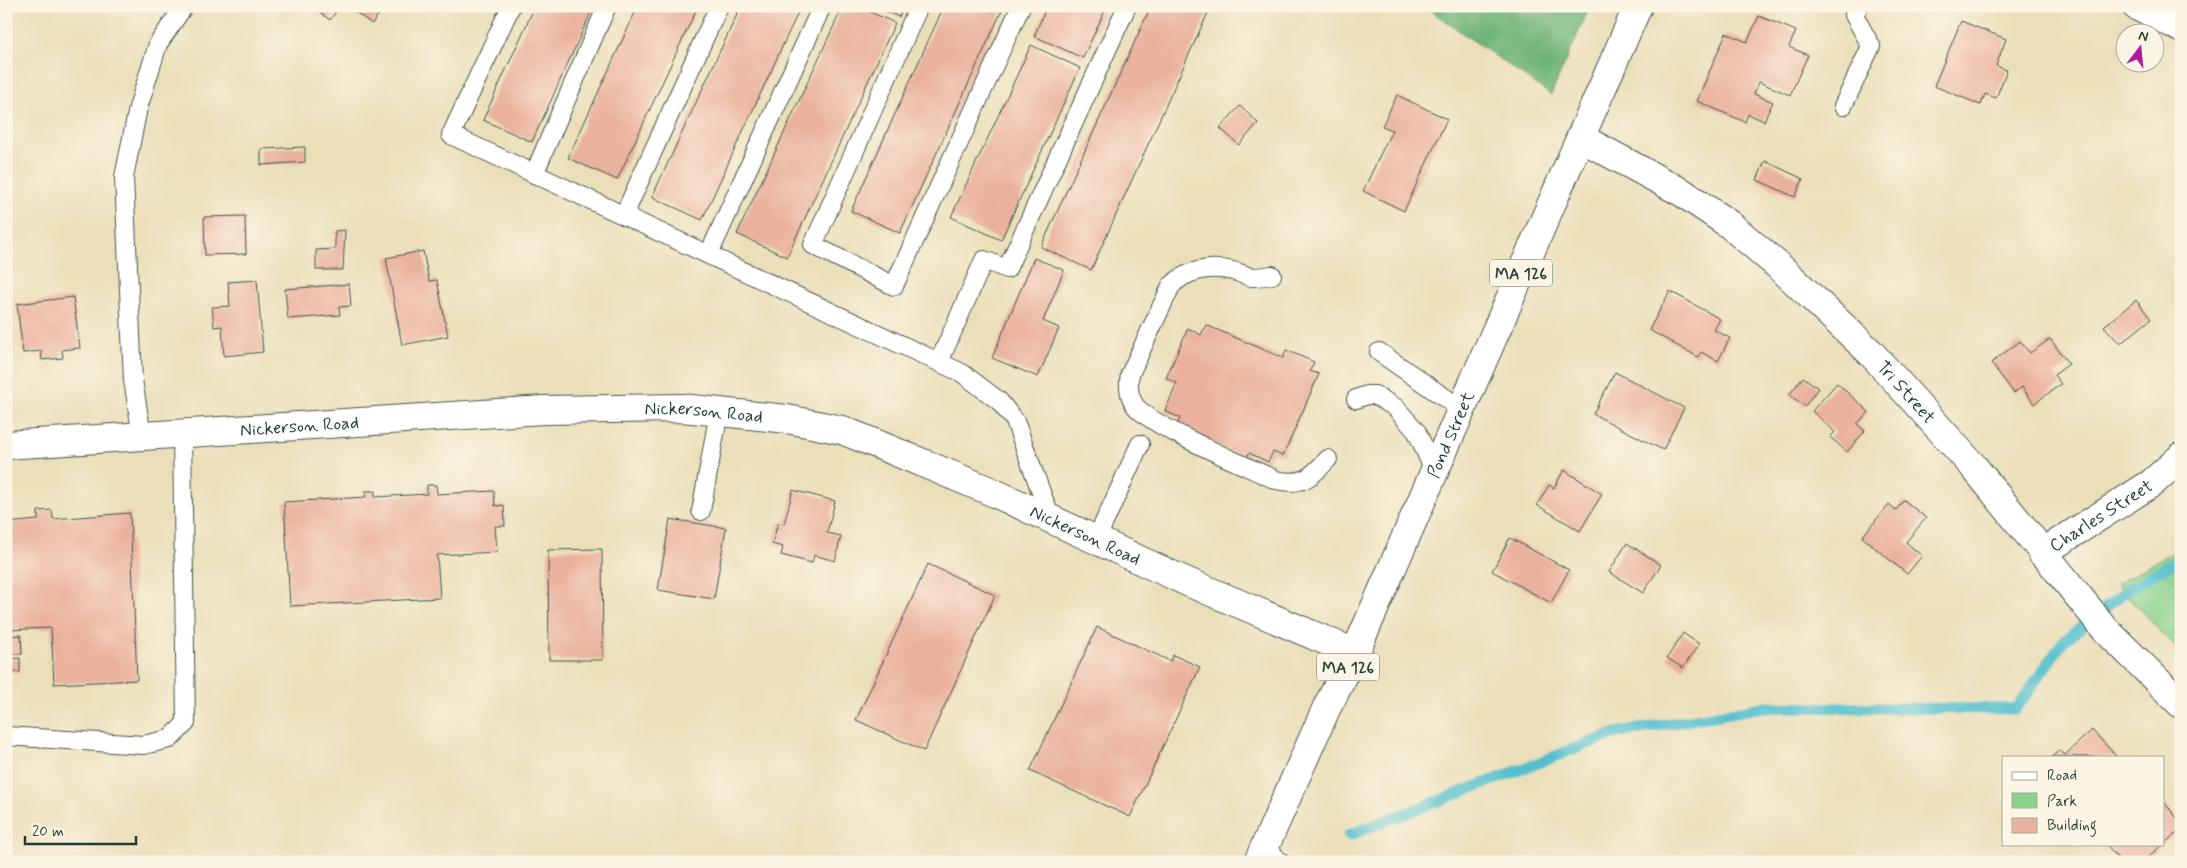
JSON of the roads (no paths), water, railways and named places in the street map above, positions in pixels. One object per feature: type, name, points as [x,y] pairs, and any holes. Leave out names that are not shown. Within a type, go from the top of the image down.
[{"type":"street","name":"Pond Street","points":[[1268,856],[1326,710],[1355,653],[1638,6]]},
{"type":"street","points":[[2136,6],[2181,28]]},
{"type":"street","name":"Tri Street","points":[[1581,138],[1683,193],[1730,226],[1782,269],[1871,353],[1974,467],[2105,629],[2181,704]]},
{"type":"street","name":"Nickerson Road","points":[[6,445],[543,410],[682,408],[787,419],[842,430],[990,492],[1183,580],[1355,653]]},
{"type":"street","name":"Charles Street","points":[[2042,553],[2152,482],[2181,457]]},
{"type":"lane","points":[[142,436],[133,380],[124,177],[138,108],[158,44],[184,6]]},
{"type":"lane","points":[[511,6],[452,135],[962,373],[999,401],[1015,421],[1051,519]]},
{"type":"lane","points":[[534,174],[607,6]]},
{"type":"lane","points":[[624,215],[719,6]]},
{"type":"lane","points":[[709,254],[822,6]]},
{"type":"lane","points":[[919,6],[813,245],[894,286],[1021,6]]},
{"type":"lane","points":[[940,362],[984,260],[1007,269],[1127,6]]},
{"type":"lane","points":[[1843,106],[1871,46],[1854,15],[1859,6]]},
{"type":"lane","points":[[1272,275],[1253,277],[1224,269],[1209,269],[1196,271],[1177,279],[1171,286],[1130,374],[1128,384],[1130,394],[1134,404],[1155,423],[1276,480],[1297,483],[1307,479],[1328,459]]},
{"type":"lane","points":[[1379,352],[1462,410]]},
{"type":"lane","points":[[1356,399],[1367,395],[1374,396],[1396,408],[1417,432],[1434,471]]},
{"type":"lane","points":[[701,512],[719,412]]},
{"type":"lane","points":[[6,736],[144,745],[170,739],[186,723],[182,433]]},
{"type":"lane","points":[[1096,540],[1140,444]]},
{"type":"waterway","points":[[1349,835],[1616,733],[1763,707],[2016,709],[2063,642],[2127,590],[2181,558]]}]
